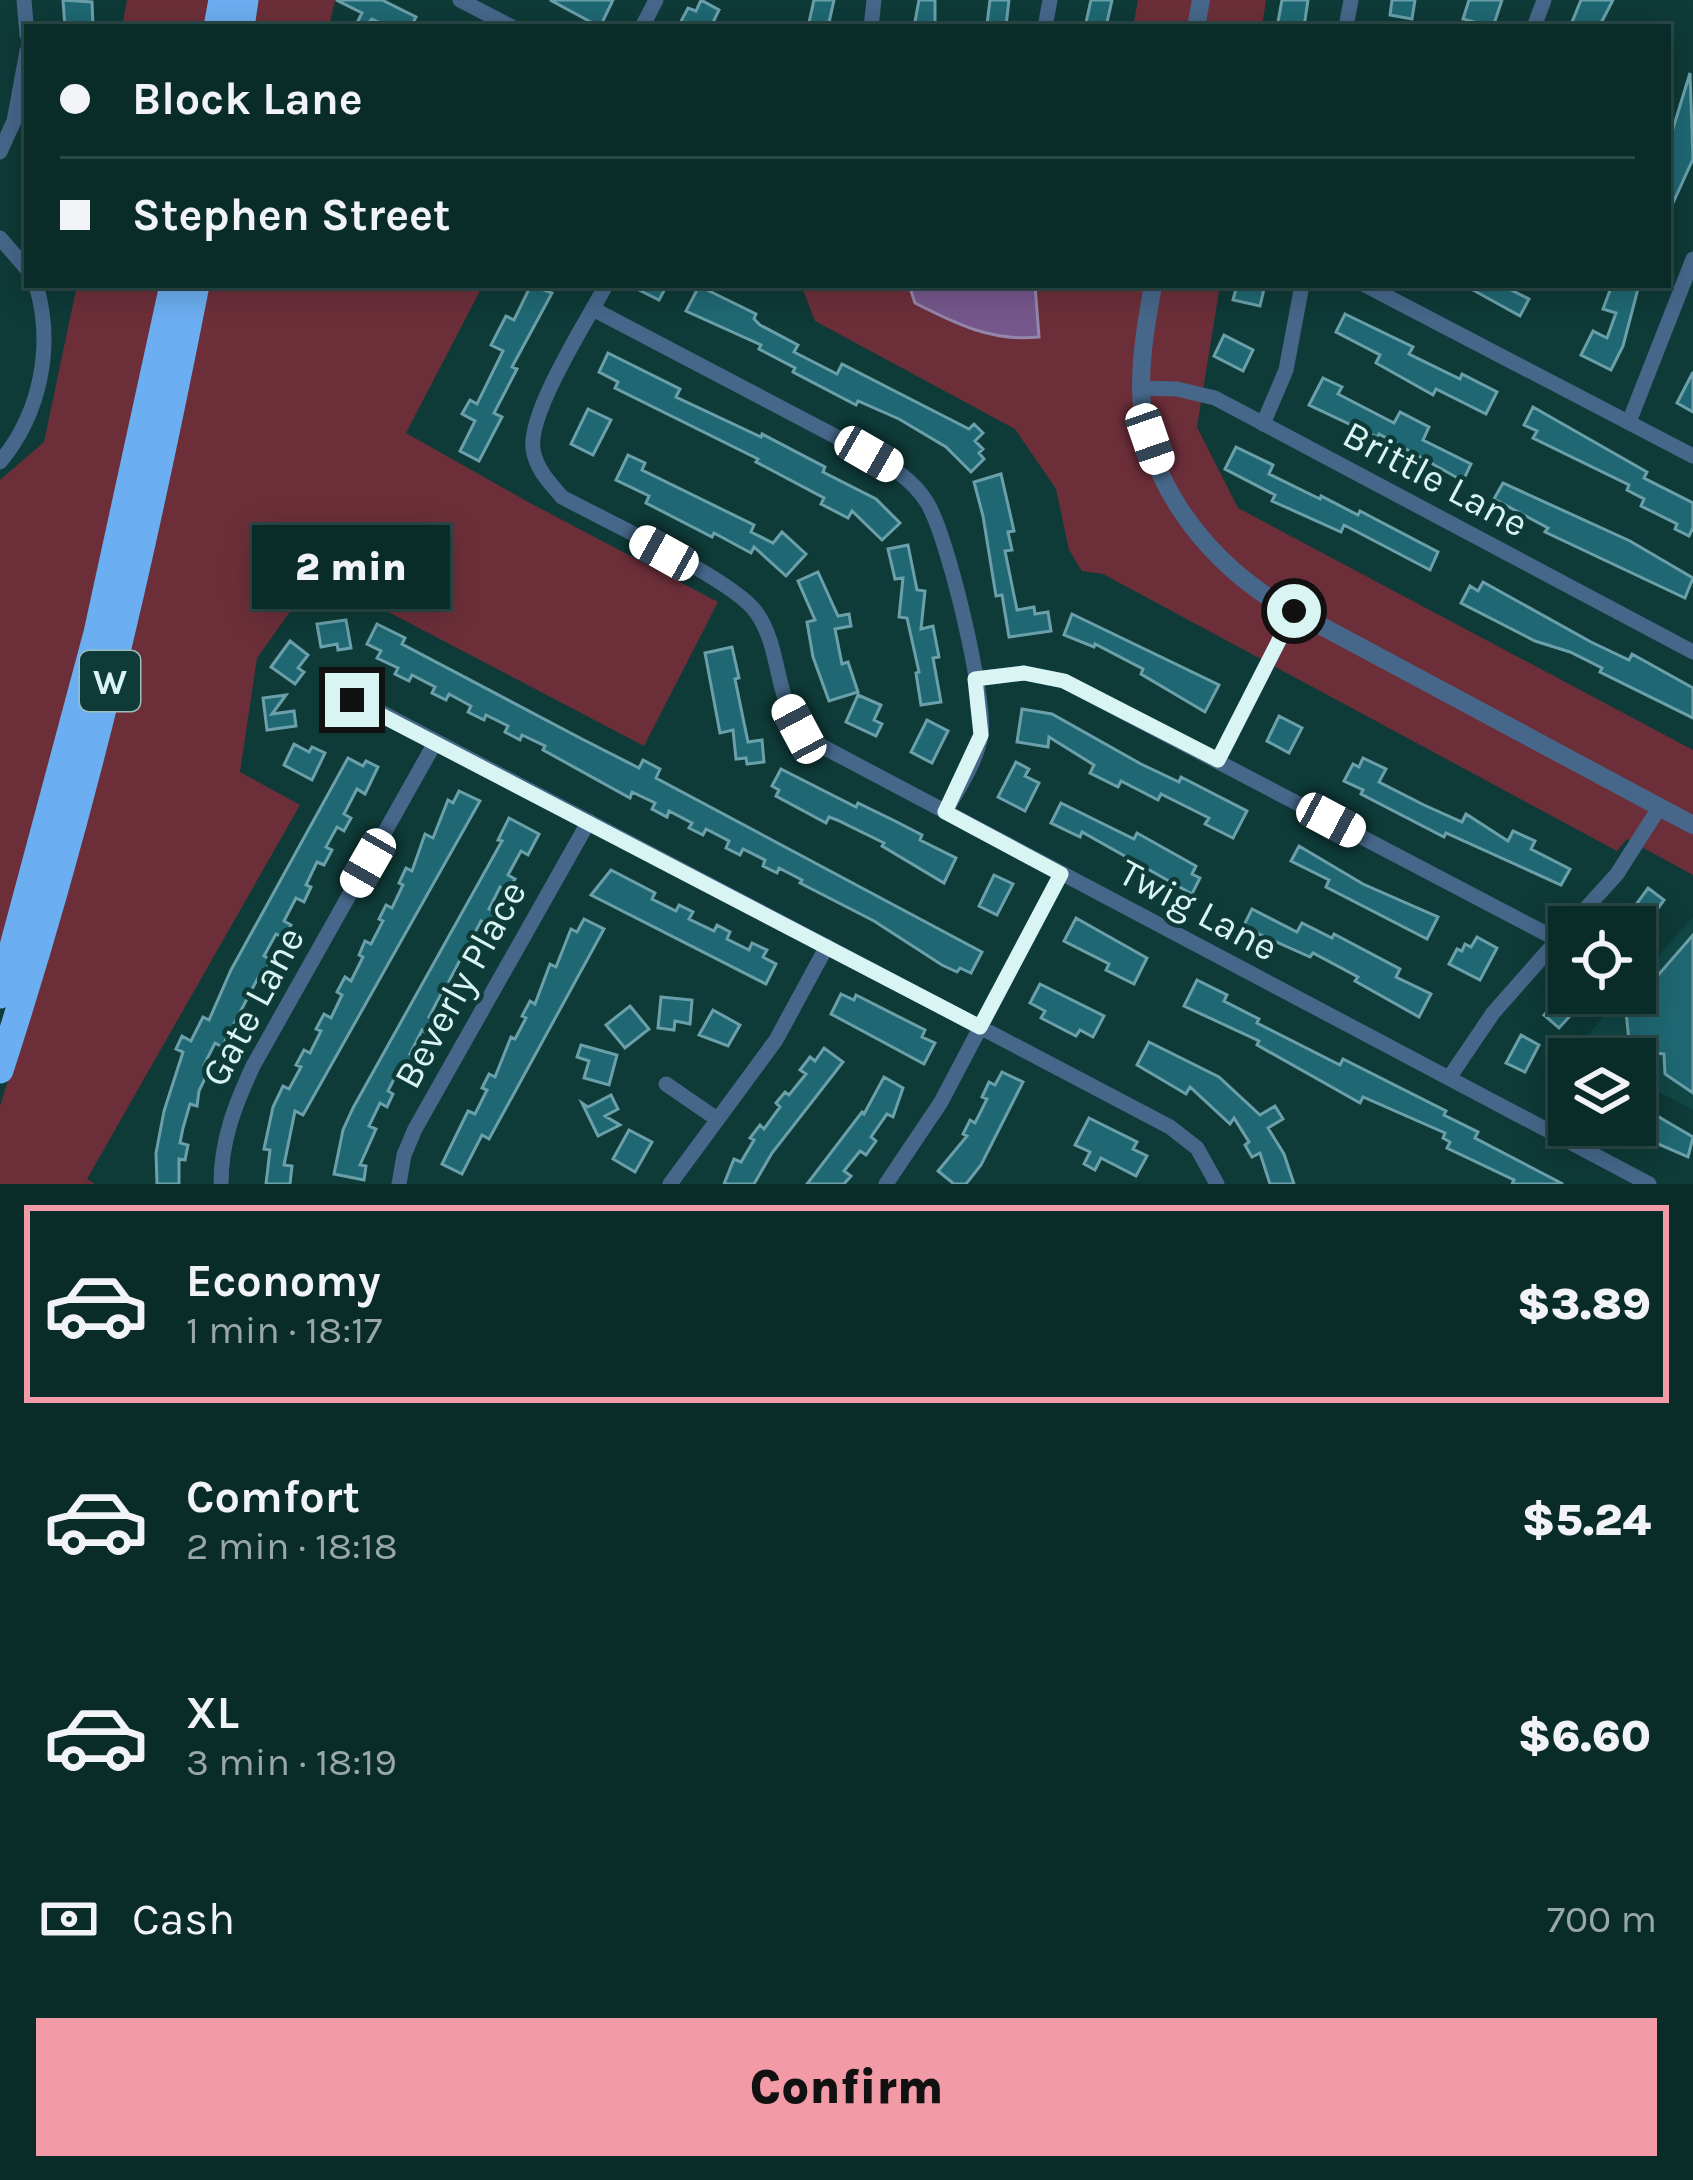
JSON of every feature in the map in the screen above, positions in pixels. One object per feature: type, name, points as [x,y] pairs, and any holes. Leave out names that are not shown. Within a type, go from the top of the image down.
[{"type":"highway","name":"W","points":[[0,995],[97,633],[172,288]]},
{"type":"highway","name":"W","points":[[0,1070],[73,825],[124,624],[195,288]]},
{"type":"street","points":[[460,0],[506,24]]},
{"type":"street","points":[[0,152],[14,121],[24,67]]},
{"type":"street","points":[[0,238],[24,266]]},
{"type":"street","points":[[1629,422],[1692,262]]},
{"type":"street","points":[[0,462],[28,419],[39,384],[45,336],[36,288]]},
{"type":"street","name":"Twig Lane","points":[[604,288],[536,419],[533,453],[543,476],[562,497],[742,597],[767,633],[782,698],[799,729],[826,750],[1649,1184]]},
{"type":"street","points":[[1153,288],[1141,388],[1150,439],[1182,514],[1240,578],[1693,825]]},
{"type":"street","points":[[1263,424],[1286,370],[1301,288]]},
{"type":"street","points":[[1371,288],[1693,456]]},
{"type":"street","points":[[593,309],[869,454],[910,482],[940,527],[975,679],[981,735],[945,812]]},
{"type":"street","name":"Brittle Lane","points":[[1141,388],[1196,393],[1263,424],[1693,652]]},
{"type":"street","points":[[1218,760],[1294,611]]},
{"type":"street","points":[[975,679],[1024,673],[1064,681],[1548,922]]},
{"type":"street","points":[[344,699],[371,707],[1170,1127],[1197,1148],[1217,1184]]},
{"type":"street","name":"Gate Lane","points":[[221,1184],[232,1111],[253,1066],[436,741]]},
{"type":"street","points":[[1588,906],[1617,874],[1659,808]]},
{"type":"street","name":"Beverly Place","points":[[399,1184],[404,1155],[416,1130],[589,821]]},
{"type":"street","points":[[886,1184],[940,1102],[1061,874]]},
{"type":"street","points":[[670,1184],[776,1040],[827,946]]},
{"type":"street","points":[[1449,1078],[1493,1013],[1548,951]]},
{"type":"street","points":[[666,1084],[717,1119]]},
{"type":"shaded area","points":[[127,0],[214,0],[210,24],[123,24]]},
{"type":"shaded area","points":[[257,0],[335,0],[330,24],[253,24]]},
{"type":"shaded area","points":[[1138,0],[1266,0],[1262,24],[1134,24]]},
{"type":"shaded area","points":[[76,288],[161,288],[86,635],[0,955],[0,480],[44,442]]},
{"type":"shaded area","points":[[207,288],[481,288],[406,433],[718,602],[644,746],[335,584],[314,578],[257,658],[240,772],[300,805],[87,1179],[95,1184],[0,1184],[0,1106],[30,1010]]},
{"type":"shaded area","points":[[802,288],[1220,288],[1197,427],[1238,508],[1693,750],[1693,875],[1627,839],[1617,851],[1103,574],[1082,571],[1069,550],[1056,489],[1015,429],[815,321]]},
{"type":"shaded area","points":[[910,288],[1035,288],[1039,337],[990,334],[915,303]]},
{"type":"shaded area","points":[[1693,917],[1693,1110],[1656,1090],[1656,1038],[1585,1038],[1606,1014],[1656,1014],[1656,958]]},
{"type":"building","points":[[63,0],[92,2],[93,24],[65,24]]},
{"type":"building","points":[[336,0],[382,0],[416,17],[412,24],[382,24],[372,19],[359,24],[362,13]]},
{"type":"building","points":[[550,0],[613,0],[601,24]]},
{"type":"building","points":[[701,0],[719,10],[712,24],[680,24],[688,8],[696,11]]},
{"type":"building","points":[[814,0],[834,0],[829,24],[809,24]]},
{"type":"building","points":[[919,0],[935,0],[935,24],[915,24]]},
{"type":"building","points":[[990,0],[1009,0],[1006,24],[987,24]]},
{"type":"building","points":[[1091,0],[1112,0],[1107,24],[1086,24]]},
{"type":"building","points":[[1282,0],[1308,0],[1304,24],[1278,24]]},
{"type":"building","points":[[1392,0],[1415,0],[1412,19],[1390,15]]},
{"type":"building","points":[[1469,0],[1502,0],[1494,24],[1463,19]]},
{"type":"building","points":[[1581,0],[1613,0],[1601,24],[1571,24]]},
{"type":"building","points":[[1690,73],[1693,159],[1671,207],[1671,135]]},
{"type":"building","points":[[530,288],[552,293],[512,367],[517,369],[494,413],[502,417],[479,461],[460,451],[475,421],[462,414],[470,400],[477,404],[503,351],[491,345],[506,316],[514,320]]},
{"type":"building","points":[[635,288],[665,288],[659,300]]},
{"type":"building","points":[[698,288],[703,288],[756,314],[760,325],[798,345],[794,352],[837,374],[842,364],[969,429],[974,424],[983,433],[975,441],[984,459],[971,472],[946,447],[899,419],[858,401],[856,405],[793,372],[795,368],[759,349],[761,345],[686,311]]},
{"type":"building","points":[[1236,288],[1264,288],[1260,306],[1233,300]]},
{"type":"building","points":[[1469,288],[1507,288],[1529,299],[1520,316]]},
{"type":"building","points":[[1611,288],[1638,288],[1623,346],[1611,370],[1581,355],[1593,331],[1607,338],[1616,313],[1603,309]]},
{"type":"building","points":[[1345,314],[1413,347],[1409,354],[1497,392],[1486,414],[1436,389],[1433,395],[1376,363],[1380,355],[1336,332]]},
{"type":"building","points":[[1224,335],[1253,350],[1243,371],[1214,356]]},
{"type":"building","points":[[608,353],[680,389],[676,397],[825,467],[823,472],[876,499],[900,523],[882,540],[852,511],[848,518],[821,504],[824,498],[756,462],[758,459],[615,388],[618,382],[599,372]]},
{"type":"building","points":[[1693,372],[1693,412],[1677,403]]},
{"type":"building","points":[[1323,378],[1342,387],[1338,394],[1394,423],[1400,412],[1429,427],[1423,440],[1471,464],[1463,481],[1379,434],[1309,405]]},
{"type":"building","points":[[1533,407],[1647,472],[1644,478],[1693,503],[1689,536],[1675,529],[1677,524],[1641,506],[1644,499],[1627,490],[1629,485],[1533,438],[1537,431],[1524,425]]},
{"type":"building","points":[[588,409],[611,420],[593,455],[571,444]]},
{"type":"building","points":[[1236,447],[1273,465],[1269,474],[1358,515],[1360,511],[1438,552],[1430,570],[1344,525],[1341,532],[1272,501],[1275,495],[1225,469]]},
{"type":"building","points":[[628,455],[645,463],[642,470],[754,525],[751,532],[773,543],[782,532],[806,554],[786,576],[754,547],[751,553],[646,503],[649,496],[616,480]]},
{"type":"building","points":[[1001,474],[1014,531],[1008,532],[1012,550],[1005,551],[1017,610],[1034,607],[1035,614],[1048,612],[1051,631],[1009,637],[1002,595],[996,596],[974,482]]},
{"type":"building","points":[[1503,483],[1630,541],[1693,578],[1685,598],[1545,532],[1548,528],[1494,499]]},
{"type":"building","points":[[908,545],[917,590],[925,591],[921,629],[933,626],[939,657],[933,658],[941,702],[921,705],[907,618],[899,617],[903,578],[895,579],[888,549]]},
{"type":"building","points":[[818,572],[838,616],[849,614],[851,626],[835,629],[842,664],[848,662],[858,692],[829,701],[813,657],[807,622],[815,620],[798,581]]},
{"type":"building","points":[[1483,582],[1591,642],[1629,660],[1632,654],[1693,688],[1693,718],[1570,652],[1535,641],[1461,603],[1470,586],[1478,591]]},
{"type":"building","points":[[1072,614],[1219,685],[1205,712],[1141,674],[1143,669],[1095,644],[1064,635]]},
{"type":"building","points":[[346,620],[351,648],[321,647],[317,624]]},
{"type":"building","points":[[377,624],[405,638],[402,644],[582,739],[639,768],[643,760],[660,769],[656,778],[982,952],[971,973],[942,965],[874,921],[800,883],[802,880],[763,866],[765,860],[743,849],[740,855],[726,848],[729,841],[706,829],[703,835],[669,811],[667,817],[652,809],[655,803],[632,792],[630,798],[543,750],[545,746],[505,732],[508,726],[468,712],[471,706],[449,694],[446,700],[432,693],[435,687],[412,675],[409,681],[395,674],[398,668],[377,658],[381,651],[367,644]]},
{"type":"building","points":[[290,641],[308,655],[298,668],[304,672],[295,684],[271,667]]},
{"type":"building","points":[[732,647],[748,742],[762,740],[764,762],[747,764],[746,758],[736,759],[733,730],[720,733],[705,653]]},
{"type":"building","points":[[286,695],[272,714],[294,711],[296,726],[267,730],[263,698]]},
{"type":"building","points":[[858,695],[881,705],[874,720],[882,724],[876,736],[846,722]]},
{"type":"building","points":[[1022,709],[1052,714],[1141,764],[1179,782],[1181,777],[1247,811],[1233,838],[1205,824],[1209,818],[1161,794],[1158,800],[1121,781],[1118,787],[1090,773],[1094,765],[1049,737],[1048,747],[1017,742]]},
{"type":"building","points":[[1279,716],[1302,728],[1289,753],[1267,741]]},
{"type":"building","points":[[927,720],[948,731],[932,763],[911,752]]},
{"type":"building","points":[[294,744],[325,753],[312,780],[284,765]]},
{"type":"building","points":[[348,758],[378,767],[365,794],[357,789],[344,814],[351,818],[344,831],[337,827],[326,847],[332,850],[324,865],[317,862],[306,885],[311,887],[304,902],[296,898],[284,921],[291,925],[284,938],[276,934],[264,956],[271,960],[264,974],[261,972],[222,1047],[215,1043],[204,1065],[210,1068],[197,1106],[190,1104],[183,1128],[180,1143],[188,1145],[185,1160],[179,1159],[179,1184],[157,1184],[156,1153],[164,1111],[183,1052],[176,1049],[182,1036],[191,1041],[203,1017],[209,1020],[231,970]]},
{"type":"building","points":[[1363,758],[1386,769],[1379,782],[1424,805],[1462,822],[1466,814],[1508,841],[1513,831],[1535,841],[1531,849],[1570,869],[1561,885],[1446,833],[1444,837],[1361,794],[1363,790],[1344,781],[1353,764],[1359,767]]},
{"type":"building","points":[[1016,762],[1029,769],[1025,776],[1039,783],[1025,811],[998,797]]},
{"type":"building","points":[[781,769],[895,821],[956,858],[944,883],[882,846],[884,843],[829,817],[826,823],[776,796],[779,790],[772,786]]},
{"type":"building","points":[[459,791],[480,801],[303,1115],[295,1111],[284,1165],[292,1166],[290,1184],[266,1184],[270,1150],[264,1149],[283,1086],[289,1089],[304,1050],[310,1053],[324,1014],[331,1018],[342,995],[337,992],[345,977],[351,981],[365,941],[371,944],[386,905],[392,908],[403,885],[399,883],[406,868],[412,871],[425,834],[433,838],[448,800],[453,803]]},
{"type":"building","points":[[1061,803],[1134,839],[1137,833],[1196,866],[1192,874],[1200,878],[1192,894],[1082,832],[1080,837],[1051,823]]},
{"type":"building","points":[[509,818],[539,834],[528,855],[521,851],[508,875],[515,879],[508,891],[500,887],[489,909],[496,912],[489,925],[481,921],[469,944],[476,948],[469,961],[461,958],[449,981],[455,984],[449,998],[441,994],[429,1017],[435,1021],[428,1034],[422,1030],[407,1071],[400,1067],[388,1091],[393,1094],[387,1107],[380,1103],[369,1126],[376,1129],[360,1165],[366,1166],[364,1180],[334,1174],[353,1108],[502,841],[498,840]]},
{"type":"building","points":[[1299,846],[1363,884],[1438,917],[1427,939],[1326,887],[1329,880],[1291,861]]},
{"type":"building","points":[[611,870],[655,893],[652,899],[676,911],[679,905],[693,912],[689,919],[714,931],[717,925],[730,932],[727,939],[749,950],[752,943],[767,950],[763,957],[776,964],[766,984],[591,895]]},
{"type":"building","points":[[994,875],[1013,884],[997,915],[979,906]]},
{"type":"building","points":[[1648,888],[1664,900],[1656,911],[1656,906],[1635,906]]},
{"type":"building","points":[[1252,909],[1297,932],[1302,923],[1332,938],[1334,934],[1400,969],[1396,977],[1431,994],[1419,1017],[1313,953],[1310,957],[1243,927]]},
{"type":"building","points":[[1076,918],[1147,958],[1134,984],[1106,970],[1109,964],[1064,941]]},
{"type":"building","points":[[584,919],[604,929],[489,1139],[482,1135],[462,1174],[442,1164],[468,1111],[475,1114],[489,1074],[495,1077],[530,1001],[535,1004],[550,964],[556,967],[571,929],[577,932]]},
{"type":"building","points":[[1693,935],[1693,1093],[1665,1074],[1664,1054],[1656,1053],[1656,1038],[1629,1038],[1626,1014],[1656,1014],[1656,978]]},
{"type":"building","points":[[1477,937],[1497,948],[1480,980],[1449,964],[1457,949],[1462,951],[1465,944],[1471,947]]},
{"type":"building","points":[[1197,980],[1227,995],[1224,1001],[1259,1019],[1257,1023],[1340,1065],[1343,1059],[1446,1111],[1444,1115],[1478,1132],[1475,1138],[1563,1184],[1512,1184],[1514,1180],[1447,1148],[1450,1142],[1443,1138],[1445,1133],[1363,1097],[1360,1103],[1257,1045],[1259,1041],[1184,1006]]},
{"type":"building","points":[[1040,984],[1104,1016],[1093,1037],[1080,1030],[1076,1036],[1041,1018],[1045,1011],[1030,1003]]},
{"type":"building","points":[[841,994],[854,1000],[856,995],[925,1030],[922,1037],[935,1043],[924,1064],[831,1014]]},
{"type":"building","points":[[661,997],[692,1000],[690,1024],[675,1021],[674,1030],[658,1028]]},
{"type":"building","points":[[630,1006],[649,1029],[625,1048],[606,1025]]},
{"type":"building","points":[[713,1010],[740,1025],[728,1046],[699,1035]]},
{"type":"building","points":[[1548,1011],[1572,1014],[1559,1028],[1544,1015]]},
{"type":"building","points":[[1521,1035],[1539,1045],[1525,1072],[1506,1063]]},
{"type":"building","points":[[1149,1042],[1219,1077],[1260,1115],[1275,1106],[1283,1119],[1268,1128],[1294,1184],[1270,1184],[1260,1153],[1252,1157],[1234,1118],[1230,1124],[1190,1087],[1186,1094],[1137,1065]]},
{"type":"building","points":[[581,1045],[617,1055],[609,1085],[584,1078],[589,1061],[577,1057]]},
{"type":"building","points":[[824,1048],[843,1062],[772,1153],[754,1184],[724,1184],[734,1159],[741,1162],[754,1140],[750,1138],[760,1125],[764,1129],[780,1107],[776,1103],[806,1074],[800,1070],[810,1057],[815,1061]]},
{"type":"building","points":[[1002,1072],[1023,1082],[981,1165],[966,1184],[954,1184],[938,1171],[967,1136],[963,1134],[970,1120],[975,1123],[987,1099],[982,1097],[989,1082],[995,1085]]},
{"type":"building","points":[[884,1077],[903,1088],[893,1117],[887,1114],[871,1137],[876,1141],[866,1155],[860,1151],[844,1171],[851,1176],[844,1184],[807,1184],[864,1114]]},
{"type":"building","points":[[611,1095],[618,1109],[605,1116],[620,1125],[598,1136],[582,1103],[588,1107]]},
{"type":"building","points":[[1656,1115],[1693,1137],[1688,1157],[1656,1143]]},
{"type":"building","points":[[1089,1118],[1137,1142],[1133,1149],[1147,1156],[1136,1176],[1101,1158],[1095,1170],[1084,1164],[1090,1152],[1075,1145]]},
{"type":"building","points":[[629,1130],[652,1142],[635,1172],[613,1159]]},
{"type":"route","points":[[352,700],[980,1027],[1061,874],[945,812],[981,735],[975,679],[1024,673],[1050,676],[1218,760],[1294,611]]}]
